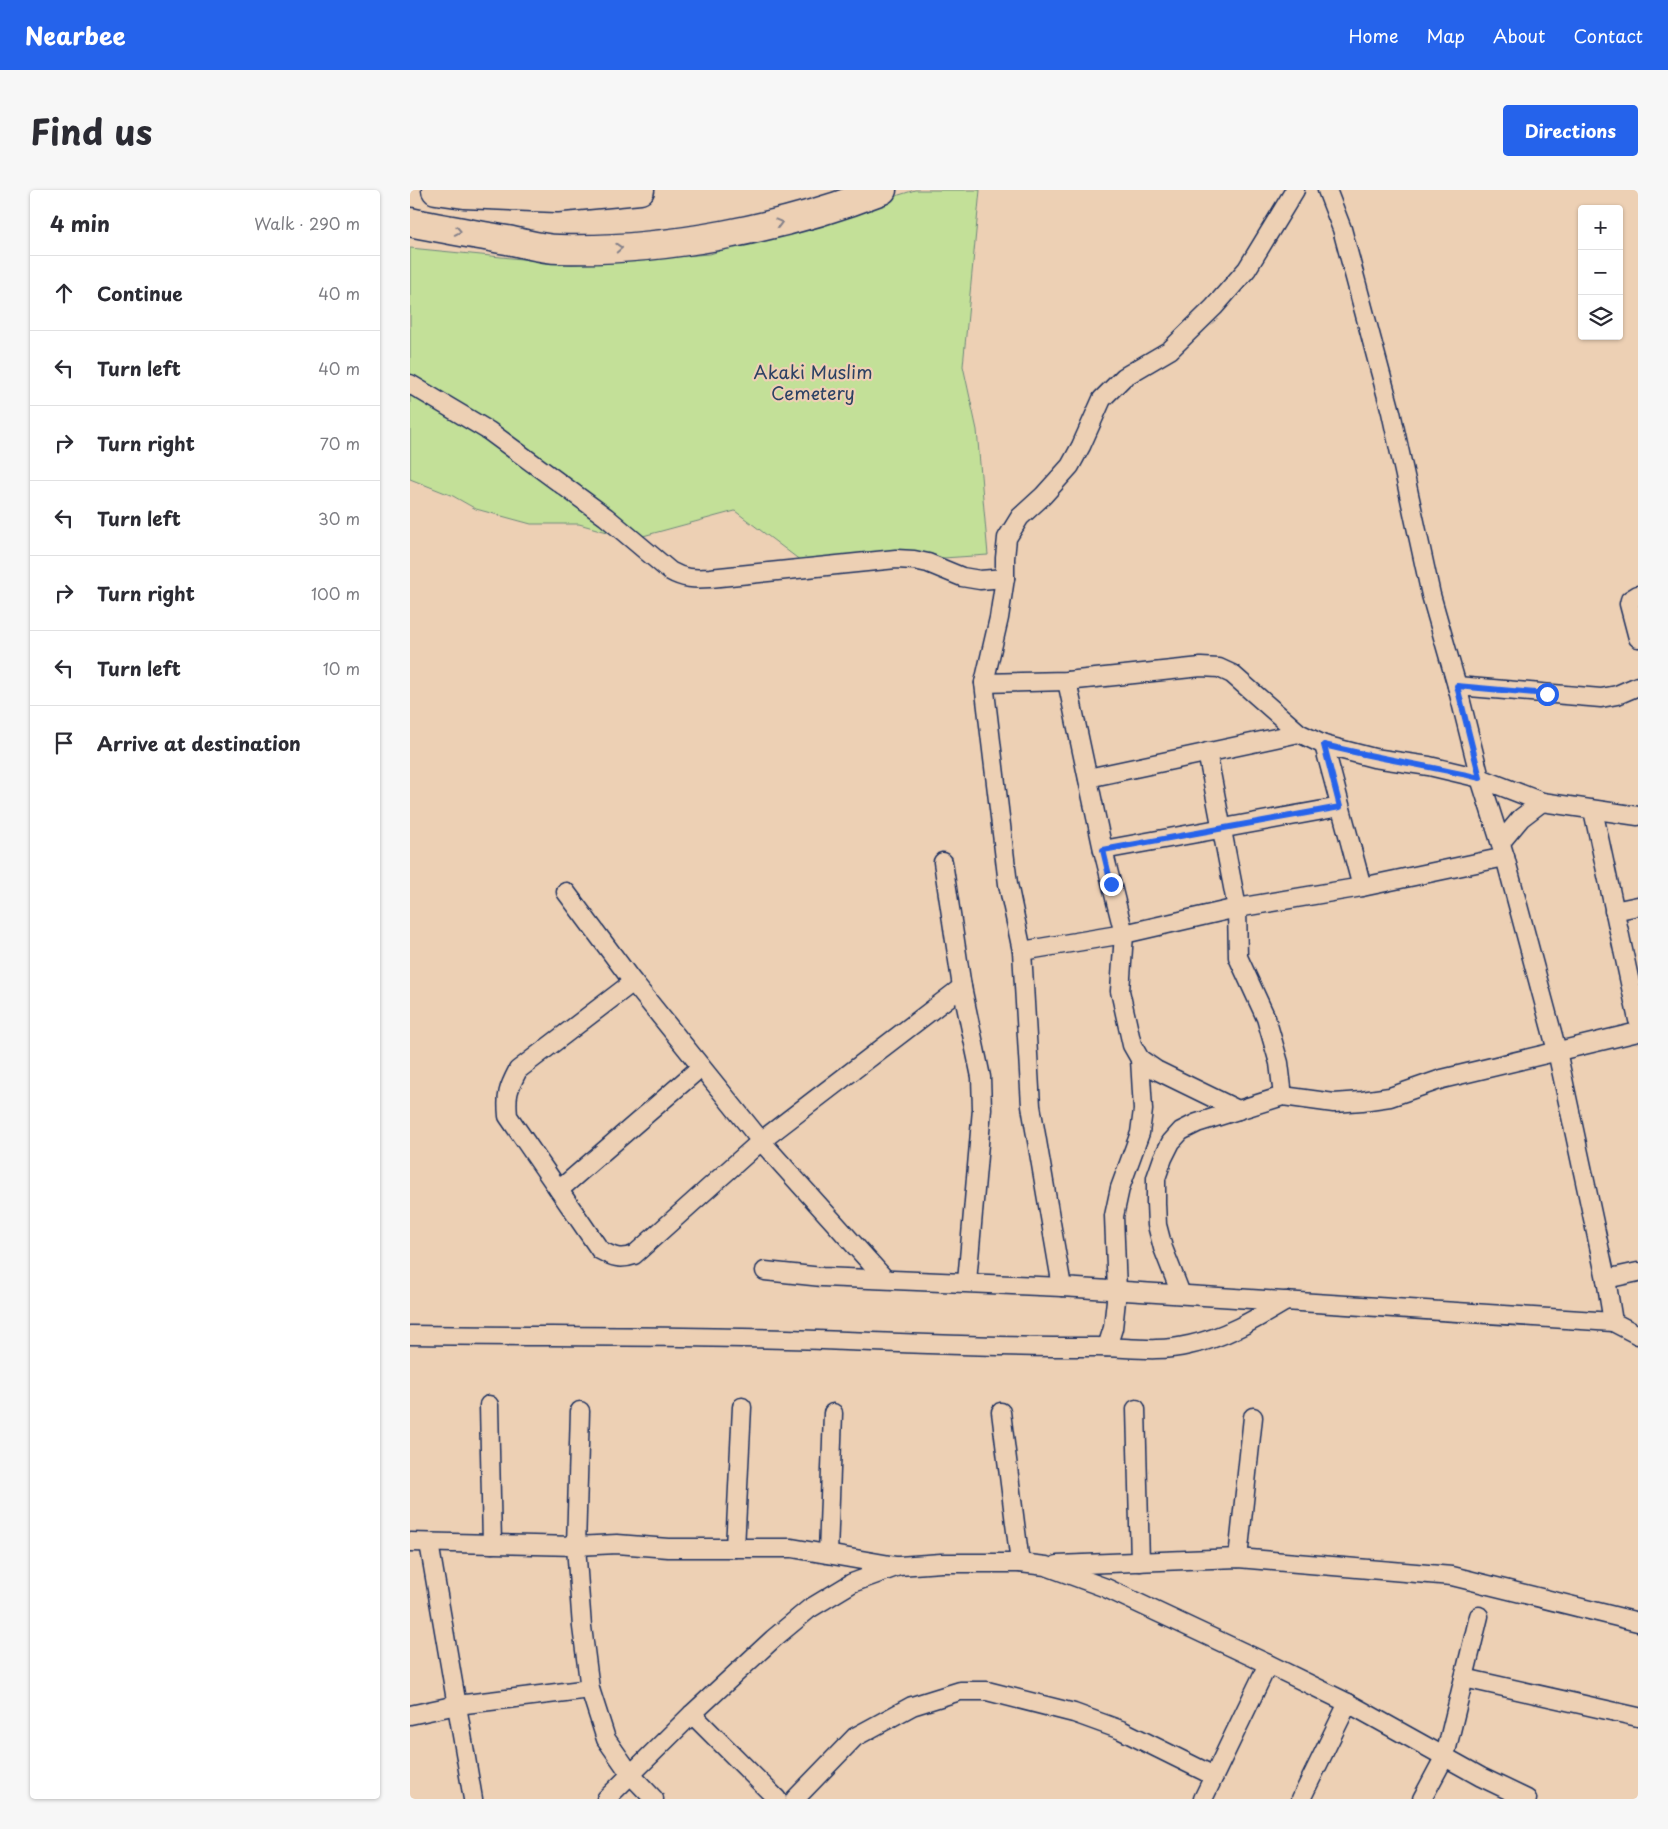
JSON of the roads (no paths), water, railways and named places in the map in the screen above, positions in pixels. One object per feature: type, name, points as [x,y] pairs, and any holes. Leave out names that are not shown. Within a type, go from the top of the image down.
[{"type":"highway","points":[[436,190],[464,194],[557,198],[640,190]]},
{"type":"highway","points":[[410,222],[557,249],[620,248],[708,238],[775,224],[859,199],[882,190]]},
{"type":"street","points":[[1062,1287],[1030,1106],[1022,951],[1008,884],[984,683],[999,618],[1005,578],[1007,538],[1020,516],[1043,496],[1070,466],[1102,399],[1124,377],[1170,350],[1214,307],[1247,269],[1295,190]]},
{"type":"street","points":[[1326,190],[1342,229],[1390,412],[1431,595],[1457,686],[1480,778],[1503,849],[1557,1051],[1606,1279],[1613,1322]]},
{"type":"street","points":[[410,384],[488,431],[606,516],[670,571],[680,577],[692,579],[710,578],[896,559],[928,563],[962,577],[980,580],[1005,578]]},
{"type":"street","points":[[1638,595],[1630,600],[1629,604],[1638,638]]},
{"type":"street","points":[[984,683],[1067,681],[1200,667],[1218,668],[1232,674],[1299,733],[1324,745],[1374,758],[1429,766],[1480,778],[1542,802],[1638,816]]},
{"type":"street","points":[[1067,681],[1103,850],[1124,934],[1120,991],[1132,1045],[1140,1059],[1156,1070],[1238,1110]]},
{"type":"street","points":[[1457,686],[1601,698],[1616,695],[1638,686]]},
{"type":"street","points":[[1088,778],[1299,733]]},
{"type":"street","points":[[1324,745],[1362,887]]},
{"type":"street","points":[[1208,752],[1237,908],[1238,957],[1266,1018],[1279,1063],[1282,1096]]},
{"type":"street","points":[[1022,951],[1124,934],[1237,908],[1362,887],[1503,849],[1521,818],[1542,802]]},
{"type":"street","points":[[1103,850],[1340,807]]},
{"type":"street","points":[[1593,810],[1614,911],[1633,974],[1638,1020]]},
{"type":"street","points":[[943,862],[962,987],[981,1077],[982,1109],[967,1282]]},
{"type":"street","points":[[566,892],[633,982],[761,1141],[885,1279]]},
{"type":"street","points":[[1614,911],[1638,906]]},
{"type":"street","points":[[633,982],[518,1070],[509,1087],[507,1102],[508,1116],[600,1250],[613,1257],[623,1259],[634,1256],[761,1141],[962,987]]},
{"type":"street","points":[[1181,1294],[1163,1248],[1157,1224],[1156,1178],[1171,1142],[1181,1130],[1197,1123],[1282,1096],[1334,1103],[1390,1097],[1442,1079],[1638,1032]]},
{"type":"street","points":[[1107,1347],[1113,1328],[1117,1291],[1114,1216],[1120,1188],[1140,1133],[1143,1110],[1140,1059]]},
{"type":"street","points":[[559,1190],[702,1067]]},
{"type":"street","points":[[765,1270],[822,1276],[1062,1287],[1613,1322],[1638,1335]]},
{"type":"street","points":[[1606,1279],[1638,1272]]},
{"type":"street","points":[[410,1335],[789,1338],[991,1347],[1107,1347],[1154,1350],[1190,1345],[1217,1336],[1247,1323],[1287,1301]]},
{"type":"street","points":[[489,1405],[492,1544]]},
{"type":"street","points":[[735,1548],[742,1407]]},
{"type":"street","points":[[1136,1410],[1140,1562]]},
{"type":"street","points":[[580,1411],[576,1546],[582,1627],[590,1689],[606,1739],[631,1775],[654,1799]]},
{"type":"street","points":[[1001,1412],[1020,1563]]},
{"type":"street","points":[[828,1554],[833,1413]]},
{"type":"street","points":[[1238,1558],[1253,1417]]},
{"type":"street","points":[[410,1542],[576,1546],[617,1544],[668,1548],[792,1548],[899,1566],[941,1563],[1020,1563],[1046,1566],[1238,1558],[1452,1576],[1638,1622]]},
{"type":"street","points":[[429,1543],[473,1799]]},
{"type":"street","points":[[606,1799],[692,1714],[773,1639],[809,1609],[852,1583],[899,1566]]},
{"type":"street","points":[[1046,1566],[1106,1588],[1268,1664],[1348,1703],[1445,1756],[1509,1795],[1528,1799]]},
{"type":"street","points":[[1422,1799],[1445,1756],[1479,1616]]},
{"type":"street","points":[[795,1799],[855,1737],[912,1706],[960,1691],[987,1691],[1074,1713],[1120,1730],[1211,1792],[1268,1664]]},
{"type":"street","points":[[1464,1678],[1638,1717]]},
{"type":"street","points":[[410,1715],[457,1705],[590,1689]]},
{"type":"street","points":[[1301,1799],[1348,1703]]},
{"type":"street","points":[[692,1714],[777,1799]]},
{"type":"park label","name":"Akaki Muslim Cemetery","points":[[813,381]]}]
